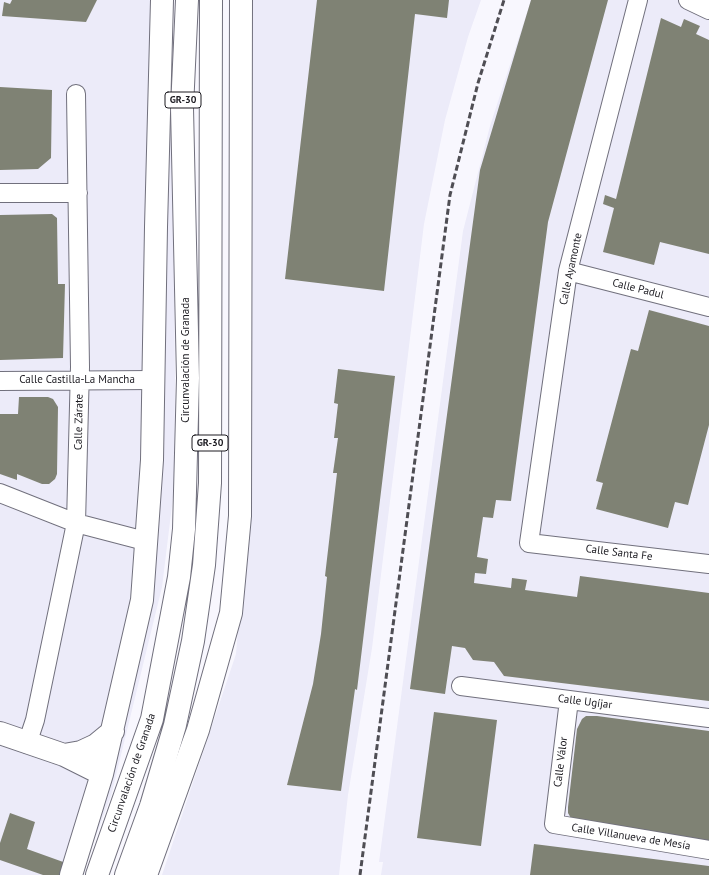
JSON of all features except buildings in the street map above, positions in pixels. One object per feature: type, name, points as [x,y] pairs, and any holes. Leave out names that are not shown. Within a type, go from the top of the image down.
[{"type":"main road","points":[[71,875],[102,774],[142,600],[145,541],[152,460],[162,0]]},
{"type":"main road","name":"Circunvalación de Granada","points":[[97,875],[152,719],[179,577],[184,529],[188,378],[182,108],[187,0]]},
{"type":"main road","name":"GR-30","points":[[126,875],[151,806],[175,725],[194,641],[204,565],[210,460],[211,0]]},
{"type":"main road","points":[[146,875],[198,730],[231,612],[240,516],[241,0]]},
{"type":"main road","points":[[64,755],[81,752],[96,745],[113,731]]},
{"type":"main road","points":[[0,733],[27,744],[64,755],[102,774]]},
{"type":"street","name":"Calle Ayamonte","points":[[529,543],[568,271],[638,0]]},
{"type":"street","points":[[688,0],[709,10]]},
{"type":"street","name":"Calle Zárate","points":[[27,744],[35,720],[76,523],[80,380],[76,94]]},
{"type":"street","points":[[0,193],[78,193]]},
{"type":"street","name":"Calle Padul","points":[[568,271],[709,307]]},
{"type":"street","name":"Calle Castilla-La Mancha","points":[[0,381],[153,380]]},
{"type":"street","points":[[0,493],[76,523],[145,541]]},
{"type":"street","name":"Calle Santa Fe","points":[[529,543],[709,564]]},
{"type":"street","name":"Calle Ugíjar","points":[[461,686],[709,718]]},
{"type":"street","name":"Calle Válor","points":[[554,824],[569,700]]},
{"type":"street","name":"Calle Villanueva de Mesía","points":[[554,824],[709,850]]},
{"type":"shaded area","points":[[0,0],[171,0],[175,381],[174,489],[162,587],[111,796],[81,875],[0,875]]},
{"type":"shaded area","points":[[250,0],[481,0],[468,37],[445,120],[424,224],[372,648],[348,795],[339,875],[162,875],[236,654],[245,542]]},
{"type":"shaded area","points":[[531,0],[709,0],[709,875],[381,875],[383,862],[379,862],[463,231],[490,126]]},
{"type":"railway","points":[[360,875],[450,195],[478,83],[504,0]]}]
